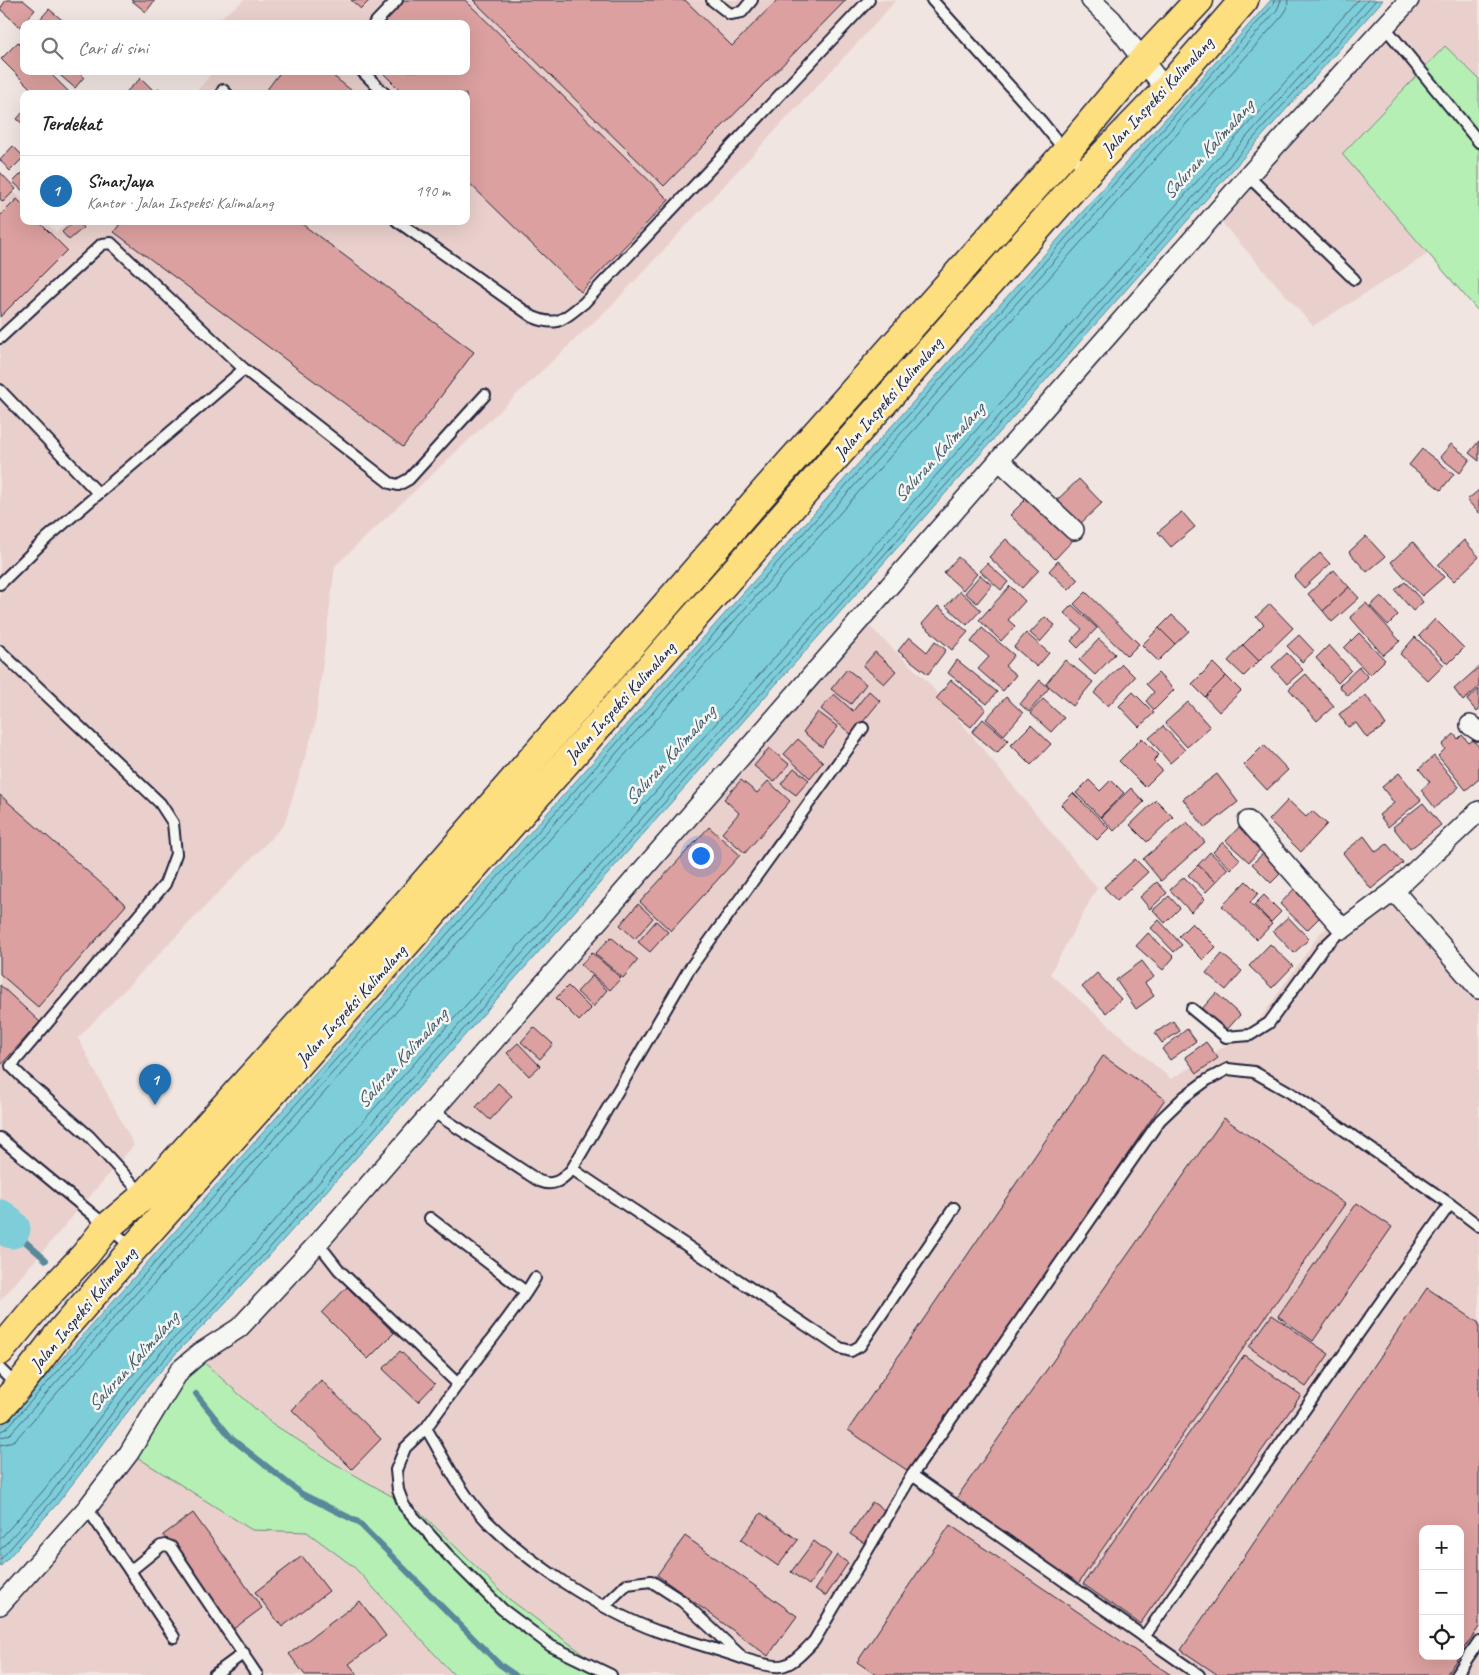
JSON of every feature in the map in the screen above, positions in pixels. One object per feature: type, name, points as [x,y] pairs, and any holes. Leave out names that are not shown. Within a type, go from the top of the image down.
[{"type":"main road","name":"Jalan Inspeksi Kalimalang","points":[[391,940],[765,491],[1066,152],[1142,61],[1199,0]]},
{"type":"main road","name":"Jalan Inspeksi Kalimalang","points":[[0,1408],[9,1378],[62,1330],[126,1257],[154,1204],[391,940],[785,515],[1088,172],[1166,90],[1244,0]]},
{"type":"main road","points":[[765,491],[785,515]]},
{"type":"main road","name":"Jalan Inspeksi Kalimalang","points":[[0,1352],[107,1227],[154,1204]]},
{"type":"street","points":[[1091,0],[1112,20],[1166,90]]},
{"type":"street","points":[[0,1605],[87,1508],[129,1453],[162,1396],[180,1370],[200,1353],[239,1328],[318,1243],[1248,176],[1409,0]]},
{"type":"street","points":[[999,460],[1074,530]]},
{"type":"street","points":[[1248,821],[1343,929],[1394,891],[1479,811]]},
{"type":"street","points":[[1394,891],[1479,989]]},
{"type":"lane","points":[[378,20],[397,0]]},
{"type":"lane","points":[[712,0],[730,14],[742,12],[752,0]]},
{"type":"lane","points":[[403,225],[533,317],[546,322],[561,320],[584,303],[869,0]]},
{"type":"lane","points":[[932,0],[1041,121],[1066,152],[1088,172]]},
{"type":"lane","points":[[1384,26],[1479,142]]},
{"type":"lane","points":[[366,75],[381,90]]},
{"type":"lane","points":[[1248,176],[1354,278]]},
{"type":"lane","points":[[0,338],[102,244],[111,243],[244,368],[390,483],[398,485],[409,479],[486,395]]},
{"type":"lane","points":[[0,584],[48,537],[244,368]]},
{"type":"lane","points":[[0,390],[98,493]]},
{"type":"lane","points":[[0,651],[160,803],[173,824],[176,854],[166,884],[8,1063],[90,1136],[154,1204]]},
{"type":"lane","points":[[432,1111],[539,1181],[546,1184],[556,1183],[564,1178],[572,1169],[688,971],[863,728]]},
{"type":"lane","points":[[1192,1009],[1226,1037],[1250,1035],[1269,1023],[1323,948],[1343,929]]},
{"type":"lane","points":[[426,1428],[459,1486],[485,1519],[520,1551],[604,1606],[656,1630],[764,1665],[784,1666],[814,1641],[912,1475],[1160,1120],[1184,1097],[1207,1080],[1228,1070],[1254,1072],[1291,1093],[1479,1226]]},
{"type":"lane","points":[[0,1138],[107,1227],[126,1257]]},
{"type":"lane","points":[[572,1169],[840,1348],[851,1350],[860,1346],[954,1208]]},
{"type":"lane","points":[[1144,1637],[1450,1204]]},
{"type":"lane","points":[[430,1218],[526,1292]]},
{"type":"lane","points":[[318,1243],[339,1270],[458,1384]]},
{"type":"lane","points":[[535,1278],[426,1428],[405,1448],[396,1470],[398,1490],[404,1506],[446,1554],[502,1610],[551,1646],[611,1675]]},
{"type":"lane","points":[[912,1475],[1199,1675]]},
{"type":"lane","points":[[87,1508],[174,1636]]},
{"type":"lane","points":[[130,1571],[161,1546],[166,1544],[171,1546],[257,1675]]},
{"type":"lane","points":[[604,1606],[627,1584],[651,1581],[682,1601],[742,1658]]},
{"type":"lane","points":[[1456,1675],[1479,1641]]},
{"type":"lane","points":[[214,1675],[244,1653]]},
{"type":"shaded area","points":[[244,0],[896,0],[614,303],[335,566],[315,725],[284,825],[78,1038],[134,1145],[0,1301],[0,192],[6,184],[20,198],[20,225],[48,225],[56,232],[64,225],[470,225],[470,90],[197,90],[211,75],[470,75],[470,20],[217,20]]},
{"type":"shaded area","points":[[1414,0],[1479,0],[1479,79],[1445,46],[1342,154],[1428,254],[1313,326],[1222,223]]},
{"type":"shaded area","points":[[866,623],[927,681],[1097,888],[1050,974],[1171,1079],[1253,1029],[1320,933],[1384,889],[1479,992],[1479,1675],[611,1675],[509,1599],[421,1513],[332,1462],[270,1422],[199,1358]]},
{"type":"shaded area","points":[[132,1454],[252,1530],[307,1532],[354,1567],[454,1675],[0,1675],[0,1597]]},
{"type":"green space","points":[[1445,46],[1479,79],[1479,312],[1342,154]]},
{"type":"green space","points":[[199,1358],[270,1422],[332,1462],[421,1513],[509,1599],[612,1675],[454,1675],[354,1567],[307,1532],[252,1530],[132,1454]]},
{"type":"water","name":"Saluran Kalimalang","points":[[1271,0],[1383,0],[260,1266],[178,1351],[145,1389],[57,1504],[0,1567],[0,1428]]},
{"type":"building","points":[[6,0],[23,0],[35,10],[26,20],[20,20],[20,27],[0,9]]},
{"type":"building","points":[[131,0],[155,0],[146,12]]},
{"type":"building","points":[[351,0],[370,0],[361,9]]},
{"type":"building","points":[[403,0],[465,0],[669,200],[581,292],[470,184],[470,90],[400,90],[385,75],[470,75],[470,20],[383,20]]},
{"type":"building","points":[[473,0],[685,0],[732,46],[777,0],[846,0],[664,186]]},
{"type":"building","points":[[49,9],[62,20],[39,20]]},
{"type":"building","points":[[18,42],[20,44],[20,75],[52,75],[67,90],[32,90],[1,59]]},
{"type":"building","points":[[60,75],[82,75],[84,77],[75,88]]},
{"type":"building","points":[[278,75],[332,75],[351,90],[267,90]]},
{"type":"building","points":[[141,78],[153,90],[128,90]]},
{"type":"building","points":[[13,146],[20,153],[20,161],[10,171],[0,160]]},
{"type":"building","points":[[0,172],[16,189],[3,202],[0,199]]},
{"type":"building","points":[[20,175],[20,188],[13,182]]},
{"type":"building","points":[[17,199],[20,202],[20,225],[42,225],[67,250],[0,317],[0,216]]},
{"type":"building","points":[[70,225],[80,225],[83,228],[69,240],[62,232]]},
{"type":"building","points":[[119,225],[303,225],[474,352],[403,447],[114,232]]},
{"type":"building","points":[[1479,441],[1479,461],[1469,453]]},
{"type":"building","points":[[1451,444],[1470,459],[1460,473],[1440,457]]},
{"type":"building","points":[[1422,449],[1454,474],[1441,490],[1409,465]]},
{"type":"building","points":[[1079,479],[1102,503],[1079,525],[1056,501]]},
{"type":"building","points":[[1479,490],[1479,513],[1467,500]]},
{"type":"building","points":[[1031,494],[1076,537],[1055,559],[1010,515]]},
{"type":"building","points":[[1182,512],[1195,527],[1171,547],[1158,532]]},
{"type":"building","points":[[1366,536],[1385,557],[1367,572],[1349,552]]},
{"type":"building","points":[[1006,539],[1039,570],[1022,588],[989,557]]},
{"type":"building","points":[[1464,540],[1479,557],[1454,581],[1438,565]]},
{"type":"building","points":[[1413,542],[1444,577],[1422,596],[1391,562]]},
{"type":"building","points":[[1320,553],[1330,564],[1304,588],[1294,577]]},
{"type":"building","points":[[958,557],[977,574],[963,590],[944,573]]},
{"type":"building","points":[[1058,561],[1078,580],[1069,590],[1049,571]]},
{"type":"building","points":[[987,563],[1008,582],[1001,590],[980,571]]},
{"type":"building","points":[[1334,570],[1349,587],[1323,611],[1308,594]]},
{"type":"building","points":[[980,575],[992,585],[977,603],[965,593]]},
{"type":"building","points":[[1405,582],[1423,602],[1413,611],[1395,590]]},
{"type":"building","points":[[1010,586],[1025,601],[1008,620],[1015,626],[1001,641],[979,620]]},
{"type":"building","points":[[1349,587],[1359,598],[1332,622],[1323,611]]},
{"type":"building","points":[[960,591],[981,610],[967,625],[946,606]]},
{"type":"building","points":[[1086,592],[1139,644],[1127,656],[1074,604]]},
{"type":"building","points":[[1381,596],[1398,615],[1388,625],[1370,606]]},
{"type":"building","points":[[1366,603],[1400,641],[1383,655],[1350,617]]},
{"type":"building","points":[[1270,604],[1293,628],[1259,661],[1243,645],[1264,624],[1256,617]]},
{"type":"building","points":[[1072,605],[1097,628],[1078,648],[1071,641],[1082,629],[1064,613]]},
{"type":"building","points":[[938,606],[968,632],[952,650],[922,624]]},
{"type":"building","points":[[1172,615],[1189,631],[1175,644],[1159,628]]},
{"type":"building","points":[[1045,617],[1055,625],[1040,642],[1030,633]]},
{"type":"building","points":[[1435,619],[1464,648],[1448,664],[1419,636]]},
{"type":"building","points":[[982,628],[1014,655],[1005,666],[1016,675],[1003,691],[978,669],[989,657],[971,642]]},
{"type":"building","points":[[1159,628],[1175,644],[1158,661],[1142,645]]},
{"type":"building","points":[[1026,633],[1049,653],[1037,667],[1014,647]]},
{"type":"building","points":[[1359,633],[1385,660],[1370,675],[1344,648]]},
{"type":"building","points":[[1299,635],[1314,651],[1302,662],[1287,646]]},
{"type":"building","points":[[909,637],[927,652],[935,641],[946,650],[928,674],[898,651]]},
{"type":"building","points":[[1415,637],[1444,665],[1428,681],[1400,654]]},
{"type":"building","points":[[1099,639],[1115,654],[1095,675],[1079,660]]},
{"type":"building","points":[[1243,645],[1259,661],[1244,676],[1228,661]]},
{"type":"building","points":[[1329,645],[1351,670],[1338,683],[1316,658]]},
{"type":"building","points":[[875,652],[896,671],[884,684],[863,666]]},
{"type":"building","points":[[1287,653],[1303,670],[1287,684],[1272,667]]},
{"type":"building","points":[[957,660],[997,692],[987,704],[948,673]]},
{"type":"building","points":[[1065,660],[1093,682],[1073,706],[1046,684]]},
{"type":"building","points":[[1213,663],[1226,676],[1205,697],[1192,684]]},
{"type":"building","points":[[1122,664],[1135,677],[1108,706],[1094,693]]},
{"type":"building","points":[[1359,667],[1368,677],[1348,696],[1339,686]]},
{"type":"building","points":[[1479,667],[1479,687],[1463,701],[1454,689]]},
{"type":"building","points":[[847,669],[866,684],[851,704],[831,689]]},
{"type":"building","points":[[1158,673],[1174,690],[1154,710],[1146,701],[1154,692],[1146,684]]},
{"type":"building","points":[[1306,674],[1334,706],[1317,721],[1289,689]]},
{"type":"building","points":[[1226,676],[1241,691],[1219,712],[1205,697]]},
{"type":"building","points":[[951,680],[986,709],[971,727],[936,699]]},
{"type":"building","points":[[1040,680],[1049,688],[1029,712],[1020,704]]},
{"type":"building","points":[[1479,689],[1479,710],[1477,712],[1467,700]]},
{"type":"building","points":[[869,691],[880,701],[852,735],[821,709],[834,694],[853,711]]},
{"type":"building","points":[[1133,692],[1154,713],[1139,727],[1119,706]]},
{"type":"building","points":[[1366,695],[1386,725],[1367,738],[1356,723],[1348,727],[1339,714]]},
{"type":"building","points":[[1006,697],[1023,713],[1004,735],[986,719]]},
{"type":"building","points":[[1043,699],[1064,718],[1051,732],[1030,713]]},
{"type":"building","points":[[1188,702],[1210,727],[1187,747],[1165,723]]},
{"type":"building","points":[[818,712],[838,727],[822,747],[803,732]]},
{"type":"building","points":[[983,719],[1008,740],[997,753],[972,732]]},
{"type":"building","points":[[1031,725],[1051,744],[1031,765],[1011,745]]},
{"type":"building","points":[[1163,726],[1185,750],[1170,763],[1149,738]]},
{"type":"building","points":[[1454,734],[1458,739],[1462,735],[1469,743],[1473,740],[1479,747],[1479,779],[1466,790],[1438,756],[1445,749],[1442,745]]},
{"type":"building","points":[[1142,738],[1159,755],[1153,761],[1162,770],[1145,787],[1119,761]]},
{"type":"building","points":[[798,739],[823,762],[810,778],[784,754]]},
{"type":"building","points":[[1264,745],[1288,770],[1267,790],[1244,765]]},
{"type":"building","points":[[769,748],[789,764],[774,782],[754,766]]},
{"type":"building","points":[[1434,756],[1459,787],[1435,808],[1421,790],[1430,782],[1419,769]]},
{"type":"building","points":[[794,768],[809,780],[796,795],[781,784]]},
{"type":"building","points":[[1399,773],[1421,800],[1388,827],[1379,815],[1394,803],[1382,787]]},
{"type":"building","points":[[1217,774],[1238,802],[1205,828],[1183,799]]},
{"type":"building","points":[[741,780],[757,793],[768,781],[790,801],[745,853],[722,833],[739,813],[724,799]]},
{"type":"building","points":[[1089,780],[1100,791],[1111,780],[1124,793],[1100,817],[1076,793]]},
{"type":"building","points":[[1131,788],[1144,802],[1114,831],[1101,817]]},
{"type":"building","points":[[1073,793],[1109,828],[1097,840],[1061,805]]},
{"type":"building","points":[[0,795],[126,905],[38,1007],[0,974]]},
{"type":"building","points":[[1156,800],[1173,817],[1147,842],[1130,825]]},
{"type":"building","points":[[1288,800],[1306,817],[1312,811],[1327,824],[1301,852],[1269,820]]},
{"type":"building","points":[[1423,803],[1441,825],[1410,849],[1393,827]]},
{"type":"building","points":[[1187,822],[1205,842],[1161,881],[1143,859]]},
{"type":"building","points":[[1242,824],[1265,844],[1249,862],[1226,841]]},
{"type":"building","points":[[709,827],[740,855],[671,931],[640,902]]},
{"type":"building","points":[[1364,836],[1376,852],[1387,844],[1403,863],[1371,889],[1343,853]]},
{"type":"building","points":[[1223,842],[1240,859],[1231,869],[1213,852]]},
{"type":"building","points":[[1268,849],[1286,868],[1271,883],[1252,864]]},
{"type":"building","points":[[1210,852],[1228,869],[1216,882],[1198,865]]},
{"type":"building","points":[[1135,859],[1148,872],[1117,901],[1104,887]]},
{"type":"building","points":[[1198,865],[1216,882],[1206,892],[1188,875]]},
{"type":"building","points":[[1184,877],[1205,899],[1191,912],[1170,890]]},
{"type":"building","points":[[1246,881],[1258,893],[1250,903],[1272,924],[1257,940],[1222,906]]},
{"type":"building","points":[[1157,882],[1167,893],[1150,909],[1140,897]]},
{"type":"building","points":[[1295,888],[1322,915],[1307,930],[1280,904]]},
{"type":"building","points":[[1264,895],[1281,912],[1271,922],[1254,905]]},
{"type":"building","points":[[1169,896],[1180,908],[1165,923],[1153,910]]},
{"type":"building","points":[[638,904],[653,918],[635,939],[620,925]]},
{"type":"building","points":[[1288,917],[1309,939],[1294,953],[1273,931]]},
{"type":"building","points":[[1159,920],[1182,945],[1174,952],[1151,928]]},
{"type":"building","points":[[656,921],[668,932],[650,952],[638,942]]},
{"type":"building","points":[[1192,923],[1216,947],[1203,960],[1179,936]]},
{"type":"building","points":[[1148,933],[1174,957],[1163,970],[1136,946]]},
{"type":"building","points":[[611,937],[638,960],[623,978],[595,954]]},
{"type":"building","points":[[1270,944],[1293,966],[1272,988],[1249,966]]},
{"type":"building","points":[[592,953],[621,978],[610,990],[581,965]]},
{"type":"building","points":[[1222,954],[1242,971],[1226,990],[1206,973]]},
{"type":"building","points":[[1142,961],[1154,977],[1145,983],[1154,996],[1136,1009],[1116,980]]},
{"type":"building","points":[[1097,973],[1121,999],[1106,1013],[1082,987]]},
{"type":"building","points":[[592,976],[607,990],[593,1007],[577,992]]},
{"type":"building","points":[[0,985],[40,1022],[0,1066]]},
{"type":"building","points":[[568,986],[591,1009],[579,1021],[556,998]]},
{"type":"building","points":[[1216,993],[1240,1015],[1225,1032],[1200,1011]]},
{"type":"building","points":[[1173,1021],[1180,1031],[1162,1043],[1155,1033]]},
{"type":"building","points":[[534,1027],[553,1044],[540,1059],[521,1042]]},
{"type":"building","points":[[1187,1029],[1196,1041],[1170,1060],[1162,1049]]},
{"type":"building","points":[[1206,1042],[1218,1058],[1197,1073],[1185,1057]]},
{"type":"building","points":[[518,1043],[540,1066],[529,1076],[507,1053]]},
{"type":"building","points":[[1103,1056],[1165,1099],[911,1473],[848,1430]]},
{"type":"building","points":[[498,1083],[512,1096],[490,1120],[476,1107]]},
{"type":"building","points":[[1224,1118],[1345,1204],[1077,1585],[955,1500]]},
{"type":"building","points":[[1357,1203],[1392,1227],[1313,1341],[1278,1316]]},
{"type":"building","points":[[347,1287],[394,1333],[368,1359],[322,1313]]},
{"type":"building","points":[[1427,1288],[1479,1323],[1479,1627],[1464,1648],[1464,1525],[1419,1525],[1419,1660],[1456,1660],[1446,1675],[1218,1675],[1181,1650]]},
{"type":"building","points":[[1272,1315],[1329,1354],[1306,1387],[1249,1347]]},
{"type":"building","points":[[400,1351],[435,1384],[418,1402],[383,1369]]},
{"type":"building","points":[[1244,1355],[1301,1395],[1140,1624],[1083,1584]]},
{"type":"building","points":[[321,1380],[381,1439],[352,1469],[292,1410]]},
{"type":"building","points":[[872,1502],[886,1511],[864,1543],[850,1534]]},
{"type":"building","points":[[193,1513],[262,1608],[232,1630],[163,1535]]},
{"type":"building","points":[[761,1513],[798,1540],[778,1566],[741,1540]]},
{"type":"building","points":[[950,1525],[1171,1675],[876,1675],[857,1662]]},
{"type":"building","points":[[685,1536],[797,1616],[768,1656],[657,1575]]},
{"type":"building","points":[[814,1541],[831,1554],[809,1585],[791,1572]]},
{"type":"building","points":[[837,1555],[848,1563],[826,1596],[815,1589]]},
{"type":"building","points":[[302,1556],[329,1591],[282,1627],[255,1592]]},
{"type":"building","points":[[360,1601],[386,1636],[349,1664],[358,1675],[305,1675],[289,1654]]},
{"type":"waterway","points":[[0,1219],[11,1229]]},
{"type":"waterway","points":[[11,1229],[46,1260]]},
{"type":"waterway","points":[[196,1394],[232,1439],[302,1494],[358,1522],[499,1664],[515,1675]]},
{"type":"place","name":"SinarJaya","points":[[155,1105]]}]
